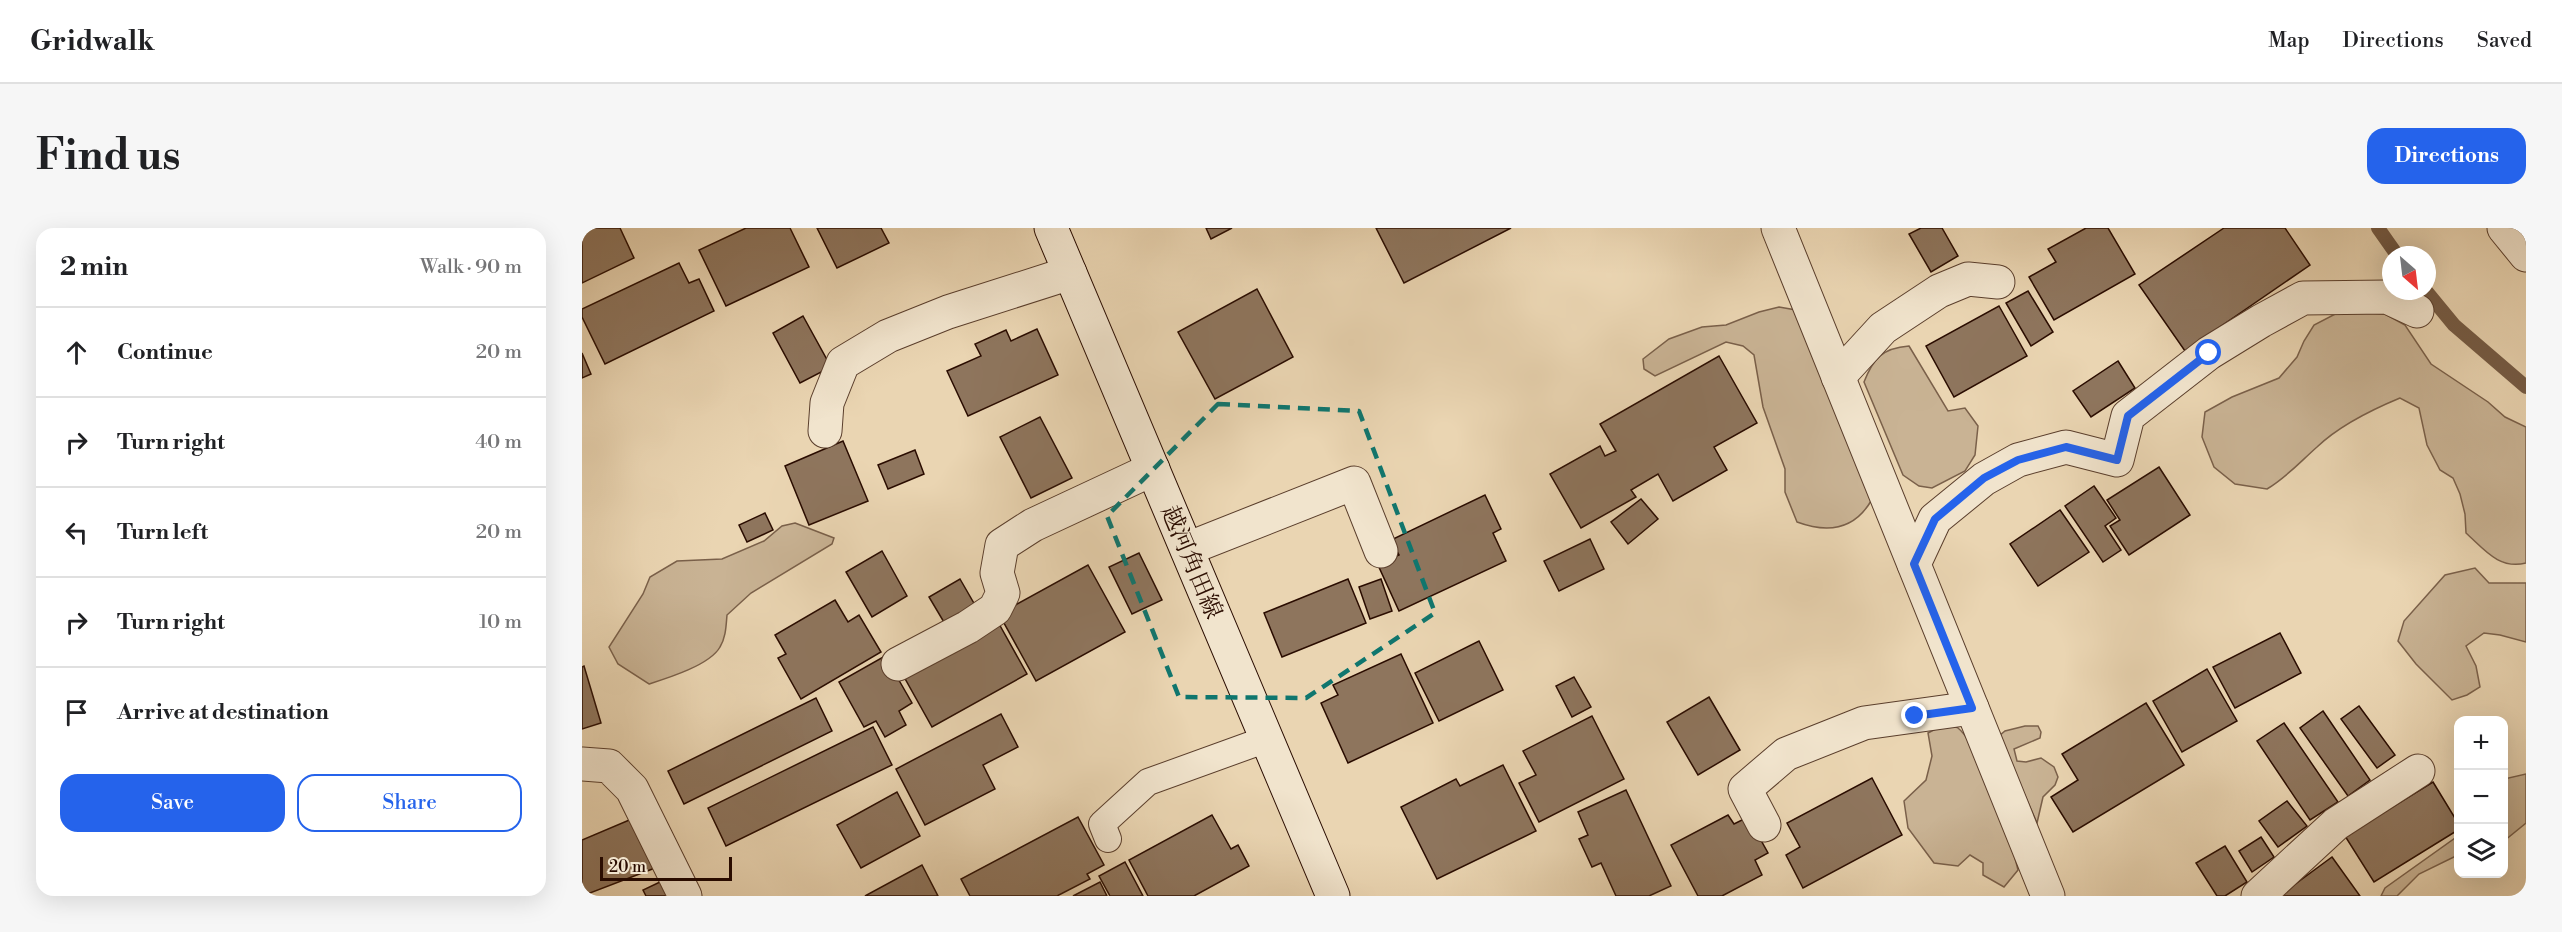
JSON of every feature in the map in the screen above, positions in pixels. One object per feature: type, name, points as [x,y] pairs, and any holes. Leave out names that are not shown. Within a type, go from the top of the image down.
[{"type":"street","name":"越河角田線","points":[[1051,228],[1333,896]]},
{"type":"street","points":[[1778,228],[2048,896]]},
{"type":"street","points":[[2504,228],[2526,255]]},
{"type":"street","points":[[825,431],[827,404],[843,363],[888,336],[938,316],[1070,273]]},
{"type":"street","points":[[1838,377],[1883,328],[1939,291],[1968,279],[1998,282]]},
{"type":"street","points":[[1914,564],[1935,519],[1984,478],[2018,460],[2066,447],[2117,460],[2128,416],[2209,353],[2303,298],[2387,297],[2417,311]]},
{"type":"street","points":[[898,664],[968,627],[995,609],[1003,593],[997,573],[1002,545],[1034,525],[1153,469]]},
{"type":"street","points":[[1187,549],[1354,483],[1381,551]]},
{"type":"street","points":[[1764,825],[1745,789],[1786,754],[1864,723],[1972,708]]},
{"type":"street","points":[[582,764],[609,766],[632,789],[685,896]]},
{"type":"street","points":[[2258,896],[2336,824],[2418,771]]},
{"type":"lane","points":[[1108,839],[1102,824],[1148,782],[1267,739]]},
{"type":"highlighted area","points":[[1218,404],[1359,411],[1435,613],[1306,698],[1179,697],[1107,516]]},
{"type":"shaded area","points":[[1779,307],[1796,310],[1871,501],[1856,518],[1839,526],[1829,528],[1797,522],[1785,492],[1785,469],[1763,407],[1754,355],[1743,346],[1726,342],[1655,376],[1644,369],[1643,359],[1669,339],[1702,327],[1726,325]]},
{"type":"shaded area","points":[[2341,311],[2385,314],[2405,325],[2431,364],[2488,402],[2505,417],[2526,427],[2526,563],[2508,564],[2500,561],[2466,533],[2465,514],[2460,494],[2453,478],[2440,470],[2427,445],[2419,408],[2400,398],[2346,425],[2267,489],[2235,484],[2214,467],[2202,437],[2205,412],[2232,397],[2279,378],[2297,357],[2314,325]]},
{"type":"shaded area","points":[[1909,346],[1948,411],[1965,408],[1978,426],[1975,455],[1965,471],[1932,488],[1919,486],[1903,475],[1864,382],[1875,361],[1885,352]]},
{"type":"shaded area","points":[[795,523],[834,538],[832,544],[751,593],[727,615],[722,643],[715,654],[688,670],[649,684],[618,664],[609,647],[643,594],[650,577],[677,561],[722,559],[764,541],[782,526]]},
{"type":"shaded area","points":[[2475,568],[2489,583],[2526,583],[2526,642],[2484,633],[2466,646],[2476,666],[2480,687],[2452,700],[2416,664],[2398,641],[2404,621],[2445,575]]},
{"type":"shaded area","points":[[1945,724],[1958,728],[1967,738],[1985,773],[2002,817],[2018,870],[2004,887],[1983,875],[1983,863],[1970,855],[1958,866],[1934,863],[1908,828],[1904,801],[1926,780],[1932,756],[1928,733]]},
{"type":"shaded area","points":[[2025,726],[2038,726],[2041,732],[2040,738],[2014,749],[2017,761],[2026,762],[2041,758],[2054,767],[2058,777],[2055,785],[2043,797],[2037,823],[1999,736],[2005,731]]},
{"type":"shaded area","points":[[2526,774],[2526,823],[2508,838],[2508,824],[2508,778]]},
{"type":"shaded area","points":[[2454,839],[2454,857],[2419,874],[2397,896],[2381,896],[2385,888]]},
{"type":"building","points":[[582,228],[620,228],[634,258],[582,283]]},
{"type":"building","points":[[746,228],[790,228],[809,267],[726,306],[699,250]]},
{"type":"building","points":[[817,228],[881,228],[889,243],[837,268]]},
{"type":"building","points":[[1206,228],[1232,228],[1211,239]]},
{"type":"building","points":[[1376,228],[1511,228],[1404,283]]},
{"type":"building","points":[[1921,228],[1942,228],[1958,256],[1931,272],[1909,234]]},
{"type":"building","points":[[2086,228],[2108,228],[2135,274],[2054,320],[2029,277],[2056,262],[2048,249]]},
{"type":"building","points":[[2224,228],[2285,228],[2310,265],[2185,351],[2139,285]]},
{"type":"building","points":[[679,263],[689,283],[699,279],[714,311],[605,364],[582,317],[582,309]]},
{"type":"building","points":[[1257,289],[1293,357],[1215,399],[1178,332]]},
{"type":"building","points":[[2028,291],[2053,332],[2031,346],[2006,303]]},
{"type":"building","points":[[1999,306],[2027,356],[1954,397],[1926,346]]},
{"type":"building","points":[[803,316],[831,367],[800,383],[773,333]]},
{"type":"building","points":[[1037,329],[1058,375],[968,416],[947,371],[981,356],[975,344],[1006,330],[1011,341]]},
{"type":"building","points":[[582,353],[591,374],[582,378]]},
{"type":"building","points":[[1719,356],[1757,423],[1714,447],[1727,470],[1673,501],[1658,474],[1631,490],[1636,497],[1581,528],[1550,474],[1600,446],[1605,456],[1616,451],[1600,424]]},
{"type":"building","points":[[2118,361],[2135,388],[2091,417],[2073,391]]},
{"type":"building","points":[[1040,417],[1072,478],[1031,498],[1000,437]]},
{"type":"building","points":[[843,441],[868,501],[809,525],[785,466]]},
{"type":"building","points":[[915,450],[924,474],[888,489],[878,465]]},
{"type":"building","points":[[2159,467],[2190,515],[2129,555],[2110,526],[2120,520],[2107,500]]},
{"type":"building","points":[[2094,486],[2116,518],[2105,526],[2121,550],[2103,562],[2065,506]]},
{"type":"building","points":[[1485,495],[1501,529],[1493,533],[1506,561],[1399,611],[1378,565],[1399,555],[1391,540]]},
{"type":"building","points":[[1641,499],[1658,519],[1628,544],[1611,522]]},
{"type":"building","points":[[2060,510],[2089,552],[2038,586],[2010,544]]},
{"type":"building","points":[[765,513],[773,530],[747,542],[739,525]]},
{"type":"building","points":[[1590,539],[1604,569],[1559,591],[1544,561]]},
{"type":"building","points":[[882,551],[907,596],[872,617],[846,572]]},
{"type":"building","points":[[1139,553],[1162,600],[1132,614],[1109,567]]},
{"type":"building","points":[[1088,565],[1125,632],[1036,681],[999,614]]},
{"type":"building","points":[[960,579],[979,612],[948,629],[929,597]]},
{"type":"building","points":[[1348,579],[1366,623],[1282,657],[1264,613]]},
{"type":"building","points":[[1381,579],[1392,611],[1370,619],[1359,587]]},
{"type":"building","points":[[835,600],[848,622],[859,615],[881,652],[801,699],[778,658],[786,654],[775,635]]},
{"type":"building","points":[[998,622],[1027,674],[932,727],[903,675]]},
{"type":"building","points":[[2280,633],[2301,673],[2235,708],[2213,667]]},
{"type":"building","points":[[1479,641],[1503,690],[1439,721],[1415,673]]},
{"type":"building","points":[[1401,654],[1433,723],[1348,763],[1321,703],[1338,695],[1333,685]]},
{"type":"building","points":[[885,656],[912,703],[899,711],[906,725],[885,737],[876,721],[864,727],[839,682]]},
{"type":"building","points":[[584,666],[601,723],[582,729],[582,667]]},
{"type":"building","points":[[2207,669],[2237,721],[2182,752],[2153,701]]},
{"type":"building","points":[[1574,677],[1591,707],[1572,717],[1556,686]]},
{"type":"building","points":[[1709,697],[1740,750],[1698,775],[1667,722]]},
{"type":"building","points":[[816,698],[832,731],[684,804],[668,771]]},
{"type":"building","points":[[2146,703],[2184,765],[2073,832],[2051,797],[2078,780],[2062,754]]},
{"type":"building","points":[[2359,706],[2395,755],[2377,768],[2341,719]]},
{"type":"building","points":[[2323,711],[2370,780],[2348,796],[2300,728]]},
{"type":"building","points":[[1001,714],[1018,747],[983,765],[995,789],[925,825],[896,769]]},
{"type":"building","points":[[1592,716],[1624,779],[1539,822],[1519,783],[1536,775],[1523,751]]},
{"type":"building","points":[[2284,723],[2338,802],[2310,820],[2257,741]]},
{"type":"building","points":[[873,727],[892,765],[726,846],[708,808]]},
{"type":"building","points":[[1503,765],[1536,831],[1437,879],[1401,807],[1456,779],[1460,786]]},
{"type":"building","points":[[1872,778],[1902,835],[1803,888],[1786,855],[1800,847],[1787,823]]},
{"type":"building","points":[[2433,782],[2454,816],[2454,832],[2374,882],[2345,836]]},
{"type":"building","points":[[1626,790],[1671,886],[1649,896],[1616,896],[1601,863],[1592,867],[1579,839],[1588,835],[1578,812]]},
{"type":"building","points":[[897,792],[920,836],[861,868],[837,825]]},
{"type":"building","points":[[2287,801],[2307,826],[2278,847],[2259,821]]},
{"type":"building","points":[[1212,815],[1231,849],[1238,845],[1249,866],[1194,896],[1148,896],[1129,860]]},
{"type":"building","points":[[1728,815],[1734,824],[1748,817],[1768,853],[1755,860],[1762,875],[1722,896],[1698,896],[1671,845]]},
{"type":"building","points":[[1078,817],[1104,865],[1087,874],[1090,879],[1057,896],[970,896],[961,879]]},
{"type":"building","points":[[634,818],[655,868],[582,896],[582,840]]},
{"type":"building","points":[[2261,837],[2274,857],[2252,872],[2239,851]]},
{"type":"building","points":[[2225,846],[2247,882],[2225,896],[2217,896],[2196,863]]},
{"type":"building","points":[[2332,857],[2360,896],[2279,896]]},
{"type":"building","points":[[1125,862],[1143,896],[1110,896],[1099,876]]},
{"type":"building","points":[[922,865],[938,896],[865,896]]},
{"type":"building","points":[[662,881],[670,896],[646,896],[643,890]]},
{"type":"building","points":[[1100,882],[1107,896],[1073,896]]},
{"type":"waterway","points":[[2378,228],[2391,246]]},
{"type":"waterway","points":[[2433,300],[2454,325],[2526,387]]},
{"type":"route","points":[[1915,716],[1972,708],[1914,564],[1935,519],[1984,478],[2018,460],[2066,447],[2117,460],[2128,416],[2209,353]]}]
